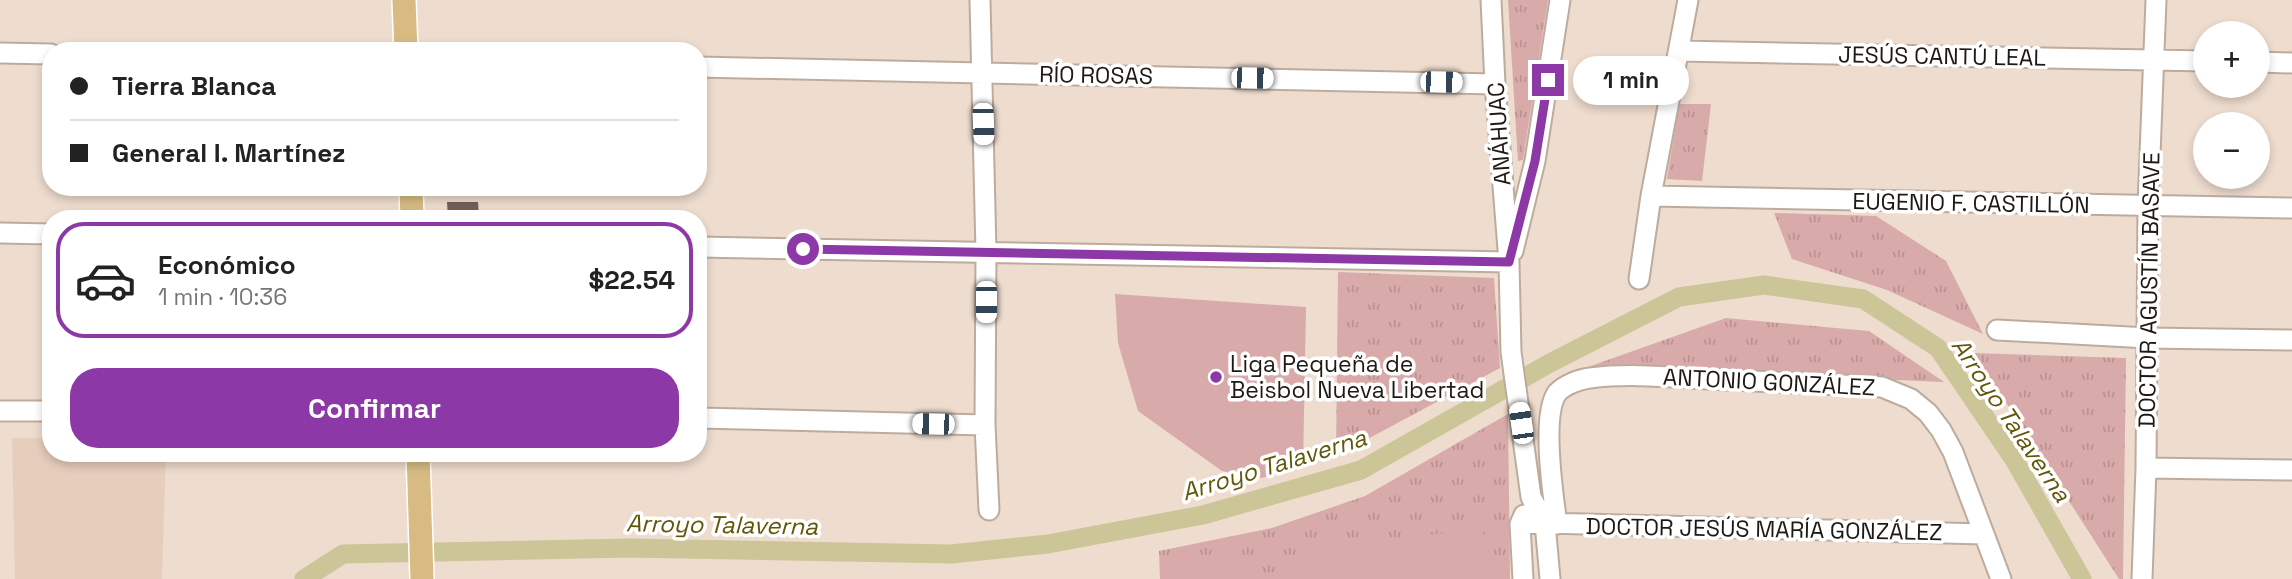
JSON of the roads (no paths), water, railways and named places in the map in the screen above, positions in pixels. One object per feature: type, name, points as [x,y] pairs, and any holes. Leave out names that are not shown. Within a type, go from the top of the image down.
[{"type":"main road","points":[[404,0],[406,42]]},
{"type":"main road","points":[[418,462],[422,578]]},
{"type":"street","points":[[980,0],[986,253],[985,425],[989,510]]},
{"type":"street","name":"ANÁHUAC","points":[[1491,0],[1509,262],[1511,352],[1531,497]]},
{"type":"street","points":[[707,247],[1509,262],[1535,161],[1560,0]]},
{"type":"street","points":[[1639,279],[1651,196],[1688,0]]},
{"type":"street","name":"DOCTOR AGUSTÍN BASAVE","points":[[2142,579],[2146,468],[2148,206],[2156,0]]},
{"type":"street","name":"JESÚS CANTÚ LEAL","points":[[1679,51],[2193,61]]},
{"type":"street","points":[[0,53],[42,54]]},
{"type":"street","points":[[2270,62],[2292,63]]},
{"type":"street","name":"RÍO ROSAS","points":[[707,67],[1495,84]]},
{"type":"street","name":"EUGENIO F. CASTILLÓN","points":[[1651,196],[2292,208]]},
{"type":"street","points":[[0,233],[42,234]]},
{"type":"street","points":[[1997,330],[2148,338],[2292,340]]},
{"type":"street","name":"ANTONIO GONZÁLEZ","points":[[1551,524],[1549,426],[1553,402],[1559,390],[1587,378],[1641,376],[1882,387],[1911,399],[1928,413],[1941,430],[1953,452],[2001,579]]},
{"type":"street","points":[[0,411],[42,411]]},
{"type":"street","points":[[707,418],[985,425]]},
{"type":"street","points":[[2146,468],[2292,470]]},
{"type":"street","points":[[1531,497],[1551,524],[1550,579]]},
{"type":"street","points":[[1523,579],[1520,524],[1531,497]]},
{"type":"street","name":"DOCTOR JESÚS MARÍA GONZÁLEZ","points":[[1520,524],[1984,534]]},
{"type":"waterway","name":"Arroyo Talaverna","points":[[304,579],[343,554],[630,548],[951,554],[1048,544],[1203,515],[1361,470],[1550,363],[1679,297],[1764,285],[1863,299],[1938,348],[2015,461],[2082,579]]},
{"type":"place","name":"Liga Pequeña de Beisbol Nueva Libertad","points":[[1216,377]]}]
